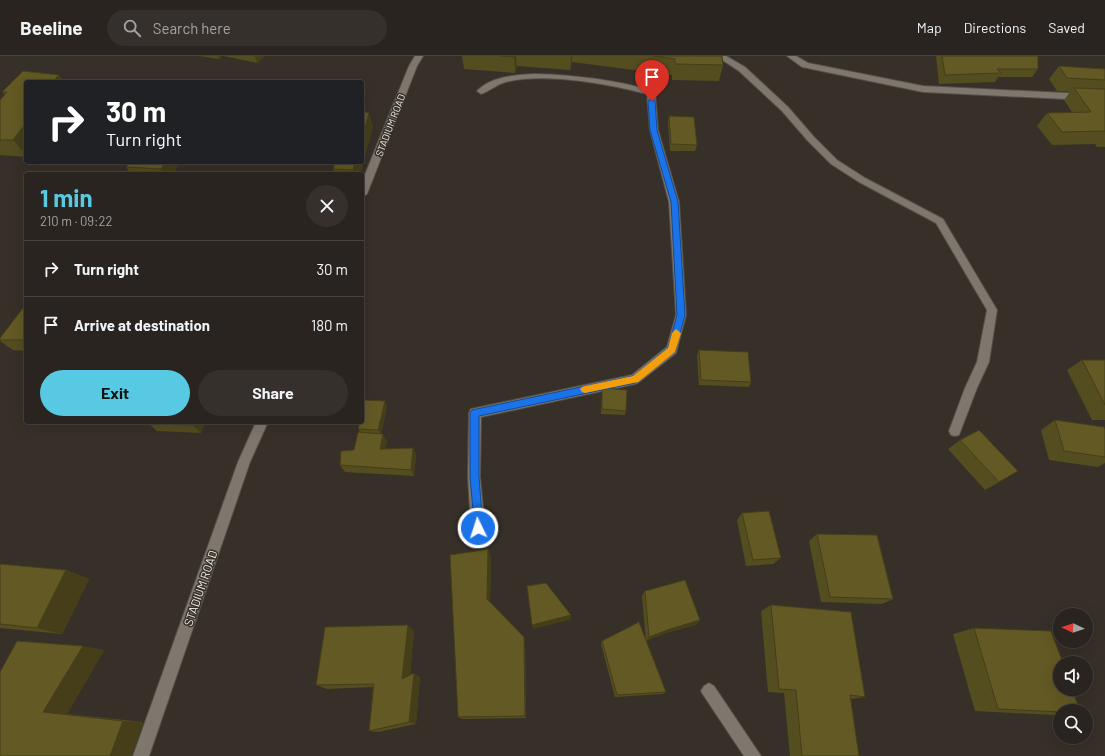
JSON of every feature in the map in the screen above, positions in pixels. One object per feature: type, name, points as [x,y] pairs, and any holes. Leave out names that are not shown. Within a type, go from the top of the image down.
[{"type":"street","name":"STADIUM ROAD","points":[[364,189],[413,66],[419,56]]},
{"type":"street","points":[[720,56],[742,70],[780,104],[834,162],[862,180],[940,221],[992,310],[984,362],[971,388],[956,432]]},
{"type":"street","points":[[791,56],[805,65],[923,89],[1105,98]]},
{"type":"street","points":[[478,528],[474,477],[475,413],[635,379],[672,350],[681,315],[674,202],[654,130],[651,93],[636,88],[548,77],[525,77],[504,80],[481,91]]},
{"type":"street","name":"STADIUM ROAD","points":[[141,756],[244,462],[261,424]]},
{"type":"street","points":[[709,691],[753,756]]},
{"type":"building","points":[[653,56],[722,56],[723,65],[675,64],[675,59]]},
{"type":"building","points":[[942,56],[1038,56],[1038,69],[997,69],[1001,73],[945,75]]},
{"type":"building","points":[[1059,66],[1105,69],[1105,80],[1067,78]]},
{"type":"building","points":[[23,71],[59,75],[54,80],[24,80],[24,126],[13,140],[0,140],[0,100],[7,92],[2,92]]},
{"type":"building","points":[[1074,88],[1105,89],[1105,131],[1062,132],[1047,113],[1091,112]]},
{"type":"building","points":[[364,112],[369,113],[364,132]]},
{"type":"building","points":[[669,116],[694,117],[697,145],[671,144]]},
{"type":"building","points":[[128,164],[164,164],[161,169],[126,167]]},
{"type":"building","points":[[334,164],[354,164],[353,170],[333,169]]},
{"type":"building","points":[[24,307],[24,340],[0,340]]},
{"type":"building","points":[[699,350],[748,352],[751,382],[701,380]]},
{"type":"building","points":[[1082,360],[1105,360],[1105,405]]},
{"type":"building","points":[[602,388],[627,390],[626,411],[602,409]]},
{"type":"building","points":[[365,400],[385,401],[378,430],[358,429],[359,424],[364,424]]},
{"type":"building","points":[[1055,420],[1104,427],[1105,457],[1064,451]]},
{"type":"building","points":[[170,424],[192,424],[192,425]]},
{"type":"building","points":[[979,430],[1018,471],[999,482],[960,440]]},
{"type":"building","points":[[358,432],[383,434],[380,449],[413,448],[411,470],[340,465],[341,451],[354,450]]},
{"type":"building","points":[[769,511],[781,558],[753,560],[742,513]]},
{"type":"building","points":[[817,534],[877,535],[893,599],[830,597]]},
{"type":"building","points":[[488,549],[487,599],[524,637],[525,716],[458,717],[450,555]]},
{"type":"building","points":[[0,564],[66,570],[37,628],[0,624]]},
{"type":"building","points":[[685,580],[700,620],[649,637],[645,591]]},
{"type":"building","points":[[546,583],[571,615],[532,625],[527,586]]},
{"type":"building","points":[[771,605],[851,612],[865,697],[850,695],[859,756],[802,756],[796,690],[779,689]]},
{"type":"building","points":[[639,622],[666,692],[617,695],[602,641]]},
{"type":"building","points":[[408,625],[402,679],[414,673],[409,722],[369,731],[374,684],[316,685],[325,627]]},
{"type":"building","points":[[974,628],[1051,631],[1053,636],[1053,648],[1057,648],[1060,656],[1053,656],[1053,696],[1075,696],[1077,704],[1053,704],[1053,712],[998,709]]},
{"type":"building","points":[[17,641],[83,646],[43,712],[123,721],[110,756],[0,756],[0,672]]},
{"type":"slow traffic","points":[[585,389],[635,379],[672,350],[676,333]]},
{"type":"route","points":[[478,528],[474,477],[475,413],[635,379],[672,350],[681,315],[674,202],[654,130],[652,101]]}]
